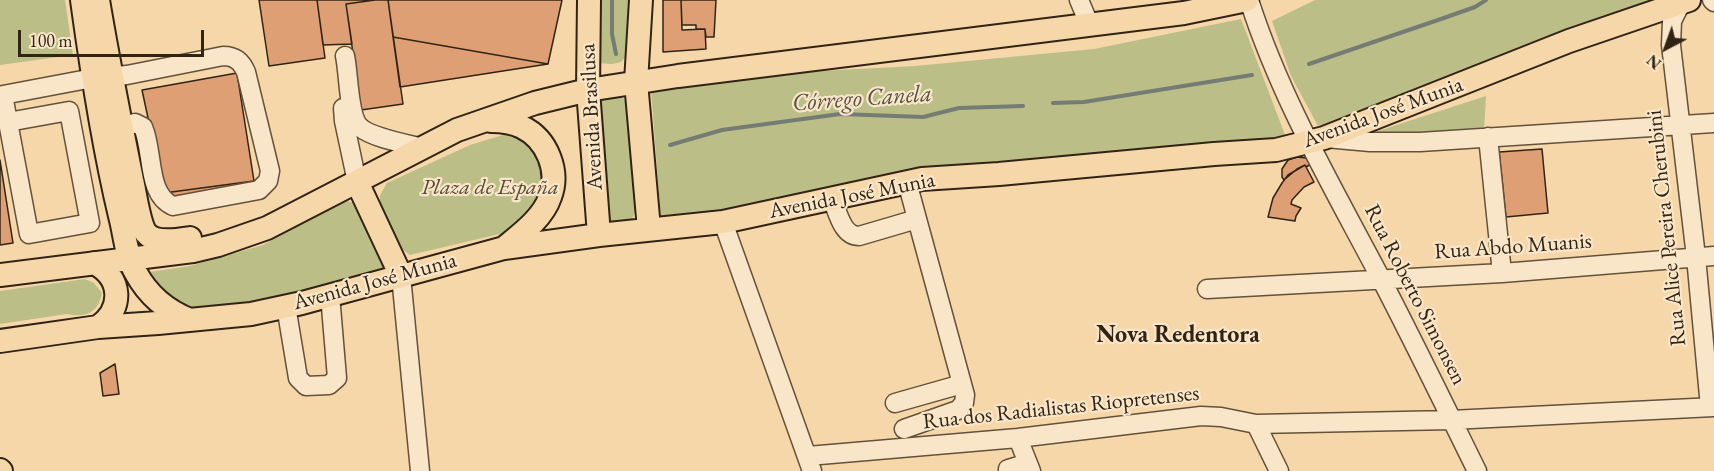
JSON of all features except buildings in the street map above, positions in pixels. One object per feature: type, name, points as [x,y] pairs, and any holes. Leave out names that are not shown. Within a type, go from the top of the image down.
[{"type":"main road","points":[[82,0],[102,77],[121,127],[140,216],[146,233],[156,239],[166,240],[250,233]]},
{"type":"main road","points":[[98,0],[108,163],[129,259],[135,272],[153,296],[170,310],[190,320]]},
{"type":"main road","name":"Avenida Brasilusa","points":[[588,0],[588,90],[599,235]]},
{"type":"main road","name":"Avenida Brasilusa","points":[[640,0],[636,82],[649,229]]},
{"type":"main road","points":[[0,275],[193,251],[218,245],[267,228],[458,130],[536,103],[588,90],[636,82],[1090,26],[1184,13],[1248,0]]},
{"type":"main road","name":"Avenida José Munia","points":[[0,341],[99,327],[250,314],[504,248],[723,222],[922,179],[1276,150],[1316,140],[1569,41],[1685,2]]},
{"type":"main road","points":[[484,121],[508,122],[523,127],[542,143],[551,162],[553,184],[546,206],[529,227],[504,248]]},
{"type":"main road","points":[[357,182],[400,276]]},
{"type":"main road","points":[[388,248],[425,269]]},
{"type":"main road","points":[[94,263],[111,276],[116,290],[116,304],[113,311],[99,327]]},
{"type":"street","points":[[1079,0],[1090,26]]},
{"type":"street","name":"Rua Roberto Simonsen","points":[[1248,0],[1262,36],[1316,140],[1381,280],[1477,471]]},
{"type":"street","name":"Rua Alice Pereira Cherubini","points":[[1685,2],[1672,21],[1671,45],[1680,125],[1705,256],[1712,407]]},
{"type":"street","name":"Rua Alice Pereira Cherubini","points":[[1650,14],[1665,31],[1671,45]]},
{"type":"street","points":[[8,122],[69,111],[90,223],[29,234],[8,122],[3,95],[102,77],[127,75],[223,56],[236,58],[246,72],[270,177],[264,186],[252,192],[173,206],[164,201],[157,191],[143,127],[135,123],[121,127]]},
{"type":"street","points":[[357,182],[344,121],[341,57],[354,119],[360,128],[378,136],[423,148]]},
{"type":"street","points":[[1316,140],[1420,142],[1714,123]]},
{"type":"street","points":[[1488,137],[1502,273]]},
{"type":"street","points":[[79,166],[108,163]]},
{"type":"street","points":[[904,429],[958,410],[964,403],[965,395],[907,182]]},
{"type":"street","points":[[832,199],[846,232],[852,236],[917,219]]},
{"type":"street","points":[[723,222],[810,464]]},
{"type":"street","name":"Rua Abdo Muanis","points":[[1207,289],[1502,273],[1705,256]]},
{"type":"street","points":[[400,276],[420,471]]},
{"type":"street","points":[[286,306],[298,378],[306,386],[329,385],[337,378],[330,295]]},
{"type":"street","points":[[895,403],[962,384]]},
{"type":"street","name":"Rua dos Radialistas Riopretenses","points":[[810,464],[1201,416],[1221,417],[1256,424],[1452,420],[1712,407]]},
{"type":"street","points":[[1256,424],[1279,471]]},
{"type":"street","points":[[1008,471],[1008,469],[1029,467],[1018,438]]},
{"type":"green space","points":[[0,0],[65,0],[73,55],[0,65]]},
{"type":"green space","points":[[595,0],[633,0],[628,54],[621,62],[597,63]]},
{"type":"green space","points":[[1315,0],[1667,0],[1363,113],[1318,126],[1291,76],[1272,21]]},
{"type":"green space","points":[[1241,19],[1287,140],[919,169],[843,184],[720,214],[661,220],[651,90],[781,73],[915,66],[1094,49]]},
{"type":"green space","points":[[613,93],[629,103],[635,211],[628,223],[614,225],[606,213],[596,101]]},
{"type":"green space","points":[[1486,96],[1484,131],[1421,134],[1375,132]]},
{"type":"green space","name":"Plaza de España","points":[[506,134],[518,137],[530,146],[538,158],[543,186],[538,204],[508,232],[410,255],[399,247],[380,205],[380,195],[387,183],[470,145]]},
{"type":"green space","points":[[347,201],[354,203],[359,211],[383,268],[378,272],[221,310],[199,311],[179,306],[143,273],[190,266],[263,245]]},
{"type":"green space","points":[[85,279],[94,283],[102,293],[98,305],[90,312],[0,324],[0,291]]},
{"type":"waterway","points":[[612,0],[612,34],[616,54]]},
{"type":"waterway","name":"Córrego Canela","points":[[1309,64],[1475,7],[1486,0]]},
{"type":"waterway","name":"Córrego Canela","points":[[1053,103],[1084,102],[1252,75]]},
{"type":"waterway","name":"Córrego Canela","points":[[670,145],[722,130],[840,114],[923,117],[959,108],[1023,106]]},
{"type":"district","name":"Nova Redentora","points":[[1178,335]]}]
